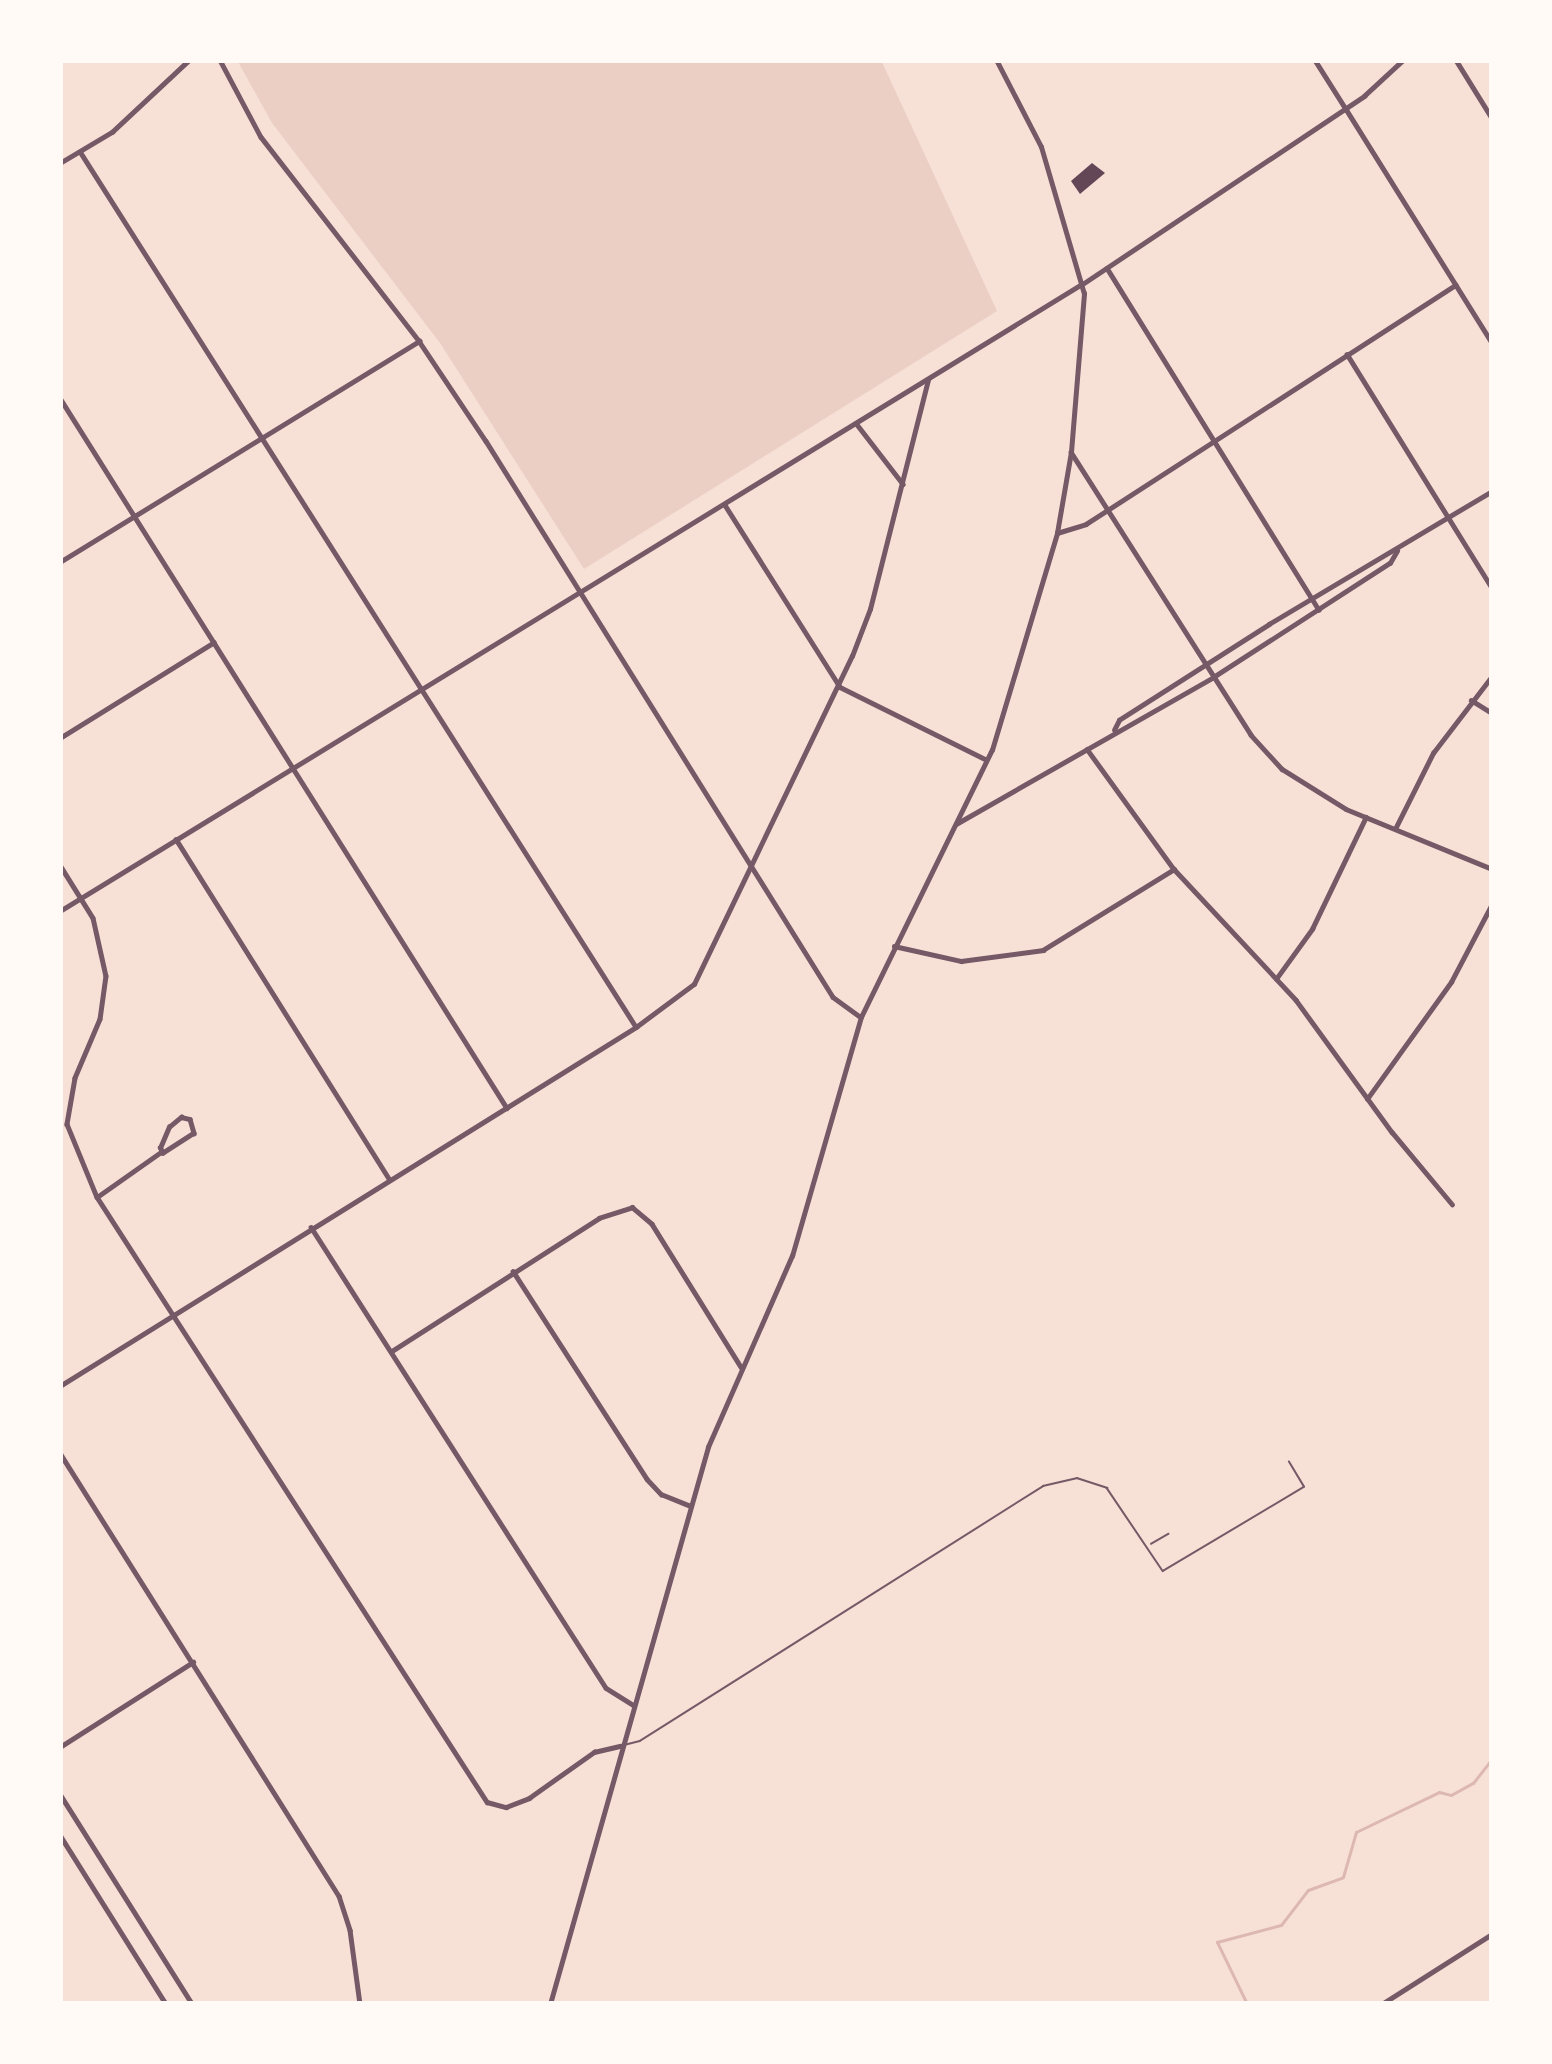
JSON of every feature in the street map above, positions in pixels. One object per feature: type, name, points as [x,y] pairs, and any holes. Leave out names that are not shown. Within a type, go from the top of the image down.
[{"type":"street","points":[[60,163],[123,123],[189,60]]},
{"type":"street","points":[[220,60],[260,137],[308,205],[418,340],[839,1005],[861,1017]]},
{"type":"street","points":[[550,2004],[691,1506],[741,1367],[792,1256],[861,1017],[987,760],[1016,683],[1057,533],[1072,452],[1084,336],[1082,284],[1041,147],[996,60]]},
{"type":"street","points":[[1315,60],[1492,343]]},
{"type":"street","points":[[60,911],[1082,284],[1346,109],[1403,60]]},
{"type":"street","points":[[1456,60],[1492,118]]},
{"type":"street","points":[[81,153],[636,1027]]},
{"type":"street","points":[[1107,268],[1319,610]]},
{"type":"street","points":[[1057,533],[1086,524],[1456,285]]},
{"type":"street","points":[[60,562],[418,340]]},
{"type":"street","points":[[1347,354],[1492,588]]},
{"type":"street","points":[[60,1386],[636,1027],[694,984],[840,686],[870,609],[928,379]]},
{"type":"street","points":[[60,398],[507,1108]]},
{"type":"street","points":[[856,424],[903,484]]},
{"type":"street","points":[[1072,452],[1252,735],[1282,769],[1366,818],[1492,869]]},
{"type":"street","points":[[956,824],[1215,676],[1492,491]]},
{"type":"street","points":[[725,505],[840,686],[987,760]]},
{"type":"street","points":[[1114,731],[1119,720],[1207,663],[1384,551],[1397,551]]},
{"type":"street","points":[[60,738],[214,642]]},
{"type":"street","points":[[1395,829],[1433,753],[1492,676]]},
{"type":"street","points":[[1471,700],[1492,713]]},
{"type":"street","points":[[1087,749],[1174,869],[1325,1035],[1367,1099],[1452,1204]]},
{"type":"street","points":[[1276,979],[1312,929],[1366,818]]},
{"type":"street","points":[[176,839],[389,1179]]},
{"type":"street","points":[[60,865],[81,898],[101,945],[105,994],[75,1078],[68,1124],[97,1197],[487,1802],[506,1807],[529,1798],[594,1752],[620,1746]]},
{"type":"street","points":[[894,946],[961,962],[1043,950],[1174,869]]},
{"type":"street","points":[[1367,1099],[1451,982],[1492,904]]},
{"type":"street","points":[[97,1197],[161,1151],[174,1120],[190,1119],[191,1137],[167,1153],[161,1151]]},
{"type":"street","points":[[392,1351],[616,1209],[640,1210],[741,1367]]},
{"type":"street","points":[[311,1227],[606,1688],[632,1705]]},
{"type":"street","points":[[513,1271],[646,1479],[661,1493],[691,1506]]},
{"type":"street","points":[[60,1453],[339,1896],[360,2004]]},
{"type":"street","points":[[60,1747],[193,1662]]},
{"type":"street","points":[[60,1794],[188,2003]]},
{"type":"street","points":[[60,1835],[166,2004]]},
{"type":"street","points":[[1386,2003],[1492,1934]]},
{"type":"lane","points":[[620,1746],[640,1741],[1060,1480],[1077,1478],[1107,1488],[1163,1571],[1304,1487],[1289,1462]]},
{"type":"lane","points":[[1148,1546],[1168,1534]]},
{"type":"shaded area","points":[[237,60],[881,60],[997,311],[584,569],[440,343],[272,123]]},
{"type":"building","points":[[1092,163],[1105,173],[1080,194],[1071,181]]},
{"type":"waterway","points":[[1247,2004],[1217,1942],[1281,1925],[1308,1890],[1343,1877],[1356,1832],[1439,1792],[1451,1795],[1473,1783],[1492,1759]]}]
